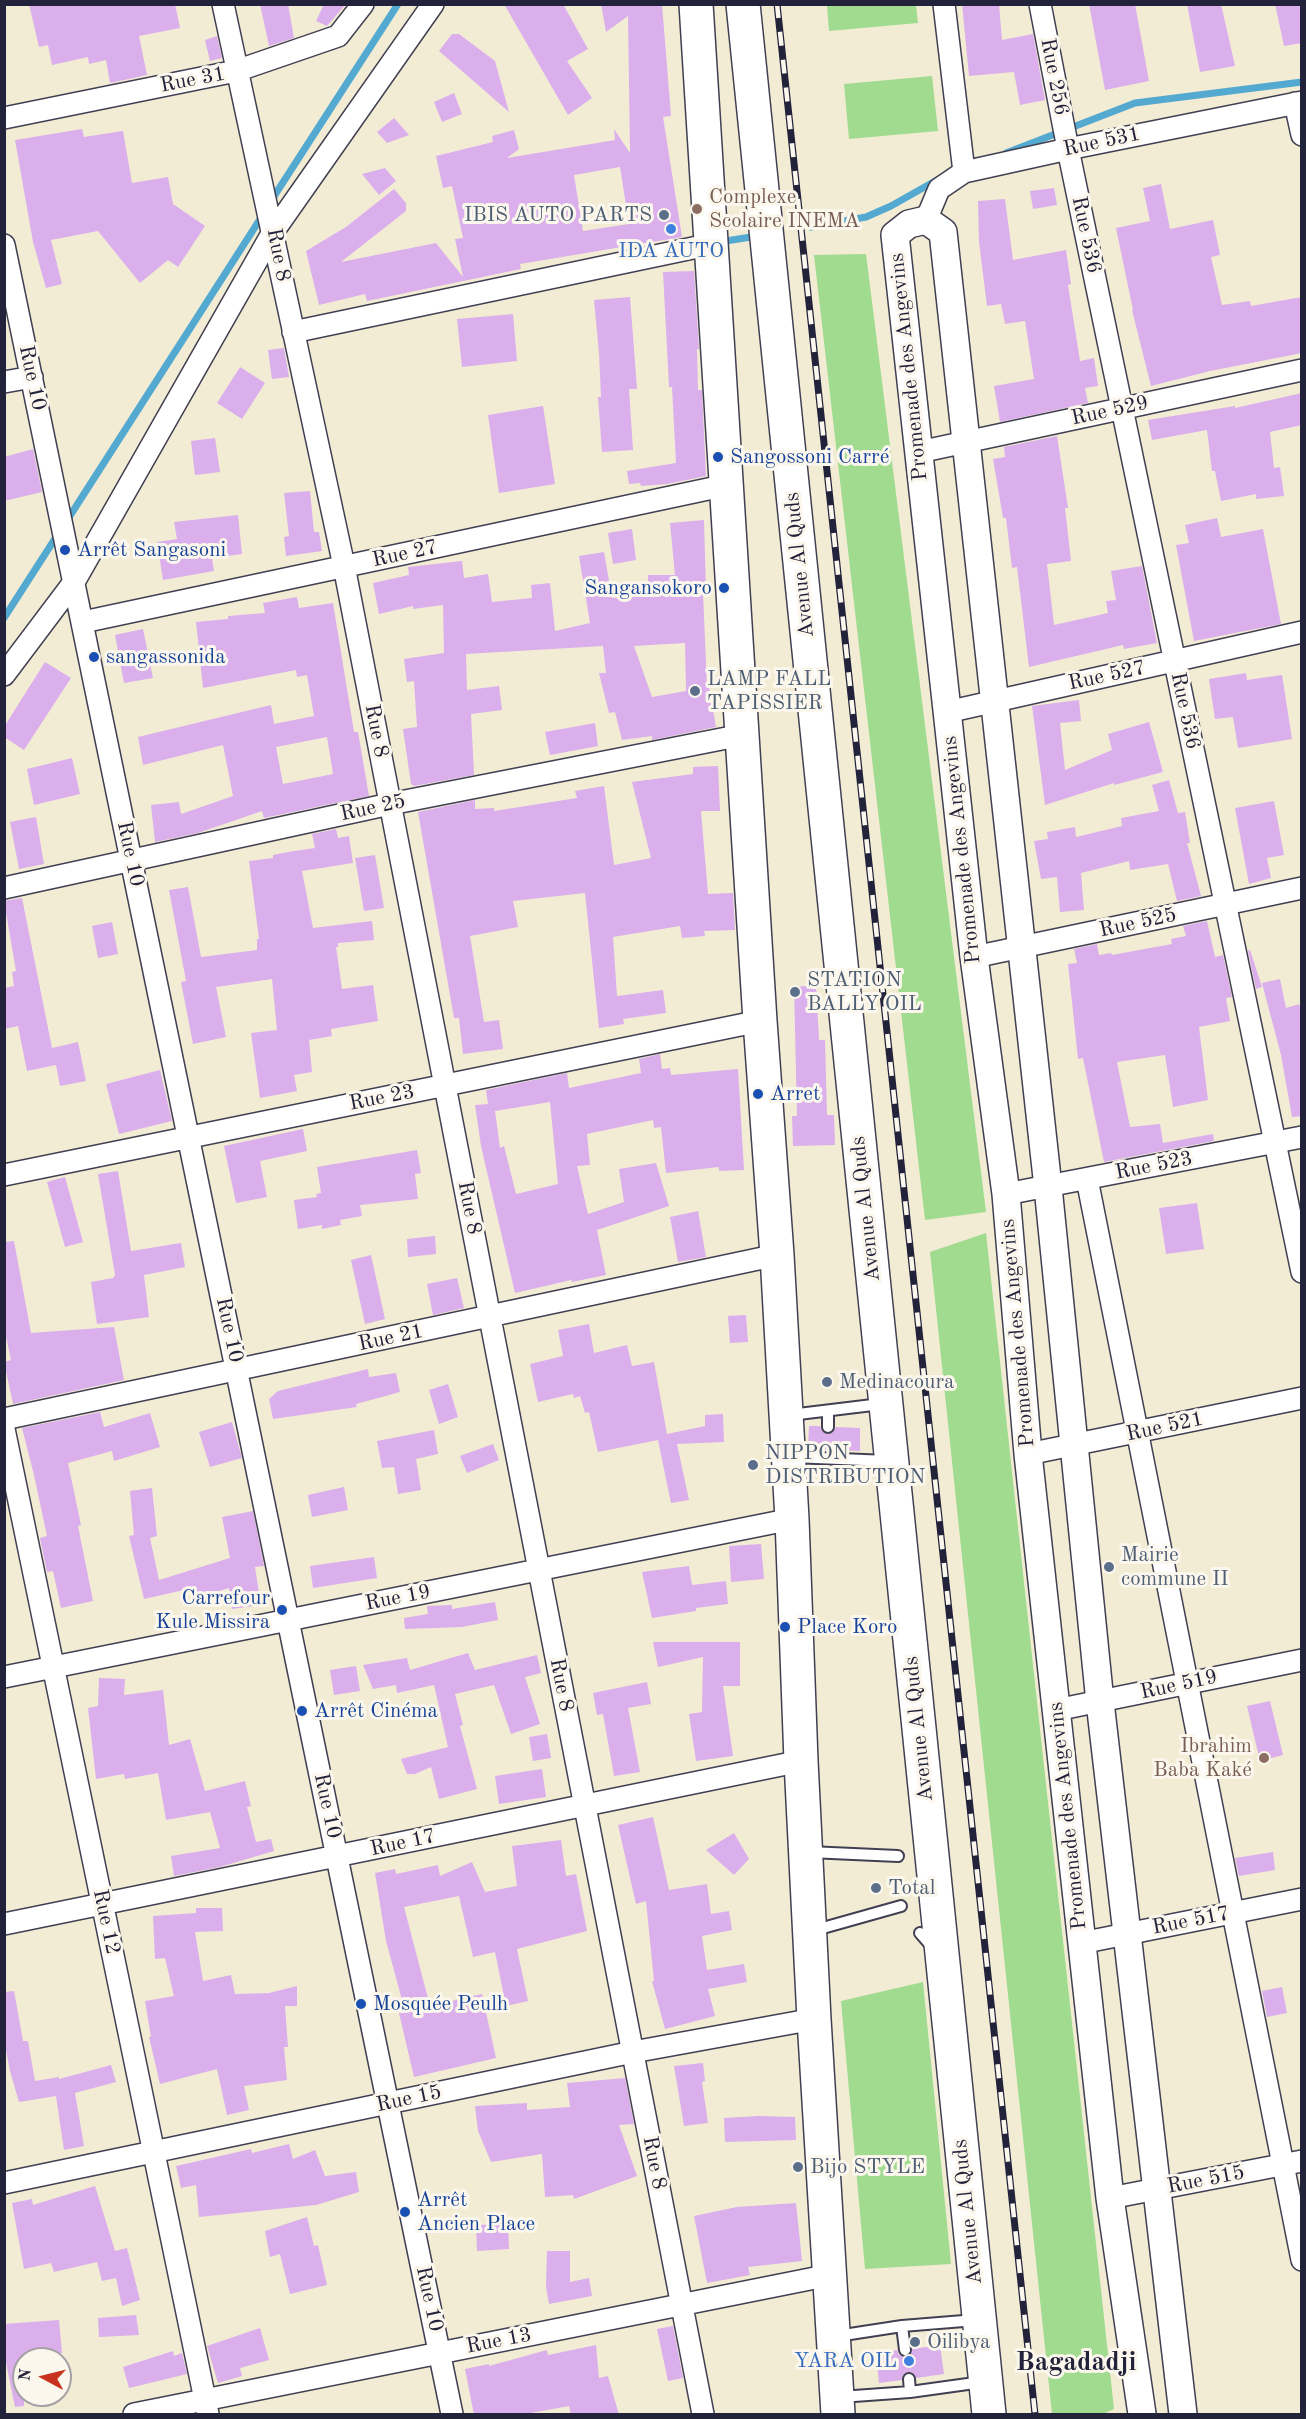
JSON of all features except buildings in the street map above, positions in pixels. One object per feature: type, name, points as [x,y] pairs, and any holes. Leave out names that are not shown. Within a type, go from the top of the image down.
[{"type":"main road","points":[[696,4],[789,1457],[809,1932],[837,2406]]},
{"type":"main road","name":"Avenue Al Quds","points":[[743,4],[892,1461],[922,1808],[942,1960],[989,2415]]},
{"type":"street","name":"Rue 8","points":[[224,4],[236,71],[273,232],[344,566],[703,2415]]},
{"type":"street","name":"Rue 31","points":[[4,118],[236,71],[338,36],[363,4]]},
{"type":"street","points":[[4,675],[74,582],[273,232],[433,4]]},
{"type":"street","points":[[944,4],[964,172]]},
{"type":"street","name":"Rue 256","points":[[1040,4],[1068,149]]},
{"type":"street","points":[[1298,103],[1302,135]]},
{"type":"street","name":"Rue 531","points":[[926,220],[939,189],[964,172],[1298,103]]},
{"type":"street","name":"Rue 536","points":[[1068,149],[1302,1272]]},
{"type":"street","name":"Promenade des Angevins","points":[[1142,2415],[1110,2198],[1081,1943],[1028,1454],[1006,1194],[974,957],[895,235],[909,224],[926,220],[943,232],[1048,1187],[1100,1702],[1183,2415]]},
{"type":"street","points":[[293,332],[712,244]]},
{"type":"street","name":"Rue 10","points":[[4,245],[452,2415]]},
{"type":"street","name":"Rue 529","points":[[919,452],[1302,370]]},
{"type":"street","points":[[4,382],[32,377]]},
{"type":"street","name":"Rue 27","points":[[82,622],[727,485]]},
{"type":"street","name":"Rue 527","points":[[947,712],[1302,632]]},
{"type":"street","name":"Rue 25","points":[[4,888],[390,804],[742,735]]},
{"type":"street","name":"Rue 525","points":[[974,957],[1302,888]]},
{"type":"street","name":"Rue 23","points":[[4,1175],[760,1021]]},
{"type":"street","name":"Rue 523","points":[[1006,1194],[1302,1137]]},
{"type":"street","points":[[1087,1179],[1232,1913],[1292,2163],[1302,2260]]},
{"type":"street","name":"Rue 21","points":[[4,1419],[777,1255]]},
{"type":"street","name":"Rue 521","points":[[1028,1454],[1302,1398]]},
{"type":"street","name":"Rue 12","points":[[4,1429],[206,2407]]},
{"type":"street","name":"Rue 19","points":[[4,1677],[792,1519]]},
{"type":"street","name":"Rue 519","points":[[1056,1710],[1302,1660]]},
{"type":"street","name":"Rue 17","points":[[4,1924],[801,1761]]},
{"type":"street","name":"Rue 517","points":[[1081,1943],[1302,1899]]},
{"type":"street","name":"Rue 15","points":[[4,2183],[633,2052],[814,2019]]},
{"type":"street","name":"Rue 515","points":[[1110,2198],[1292,2163]]},
{"type":"street","name":"Rue 13","points":[[134,2415],[206,2407],[440,2353],[830,2275]]},
{"type":"lane","points":[[786,1416],[886,1403]]},
{"type":"lane","points":[[828,1412],[828,1427]]},
{"type":"lane","points":[[789,1457],[827,1454],[892,1461]]},
{"type":"lane","points":[[805,1852],[898,1856]]},
{"type":"lane","points":[[809,1932],[901,1906]]},
{"type":"lane","points":[[920,1933],[942,1960]]},
{"type":"lane","points":[[833,2337],[902,2326],[979,2319]]},
{"type":"lane","points":[[902,2326],[905,2350]]},
{"type":"lane","points":[[909,2379],[910,2392]]},
{"type":"lane","points":[[837,2406],[910,2392],[985,2382]]},
{"type":"green space","points":[[827,5],[916,5],[918,23],[829,31]]},
{"type":"green space","points":[[932,76],[938,131],[849,139],[844,84]]},
{"type":"green space","points":[[866,254],[986,1212],[925,1220],[814,255]]},
{"type":"green space","points":[[986,1233],[1114,2409],[1103,2414],[1052,2414],[930,1252]]},
{"type":"green space","points":[[923,1982],[951,2264],[865,2269],[841,2001]]},
{"type":"waterway","points":[[271,201],[398,4]]},
{"type":"waterway","points":[[1006,153],[1135,103],[1302,82]]},
{"type":"waterway","points":[[811,227],[866,217],[937,180]]},
{"type":"waterway","points":[[66,522],[264,213]]},
{"type":"waterway","points":[[726,241],[757,236]]},
{"type":"waterway","points":[[4,618],[58,534]]},
{"type":"railway","points":[[777,4],[1035,2414]]},
{"type":"place","name":"Complexe Scolaire INEMA","points":[[697,209]]},
{"type":"place","name":"IBIS AUTO PARTS","points":[[664,215]]},
{"type":"place","name":"IDA AUTO","points":[[671,229]]},
{"type":"place","name":"Sangossoni Carré","points":[[718,457]]},
{"type":"place","name":"Arrêt Sangasoni","points":[[65,550]]},
{"type":"place","name":"Sangansokoro","points":[[724,588]]},
{"type":"place","name":"sangassonida","points":[[94,657]]},
{"type":"place","name":"LAMP FALL TAPISSIER","points":[[695,691]]},
{"type":"place","name":"STATION BALLY OIL","points":[[795,992]]},
{"type":"place","name":"Arret","points":[[758,1094]]},
{"type":"place","name":"Medinacoura","points":[[827,1382]]},
{"type":"place","name":"NIPPON DISTRIBUTION","points":[[753,1465]]},
{"type":"place","name":"Mairie commune II","points":[[1109,1567]]},
{"type":"place","name":"Carrefour Kule Missira","points":[[282,1610]]},
{"type":"place","name":"Place Koro","points":[[785,1627]]},
{"type":"place","name":"Arrêt Cinéma","points":[[302,1711]]},
{"type":"place","name":"Ibrahim Baba Kaké","points":[[1264,1758]]},
{"type":"place","name":"Total","points":[[876,1888]]},
{"type":"place","name":"Mosquée Peulh","points":[[361,2004]]},
{"type":"place","name":"Bijo STYLE","points":[[798,2167]]},
{"type":"place","name":"Arrêt Ancien Place","points":[[405,2212]]},
{"type":"place","name":"Oilibya","points":[[915,2342]]},
{"type":"place","name":"YARA OIL","points":[[909,2361]]},
{"type":"district","name":"Bagadadji","points":[[1076,2363]]}]
